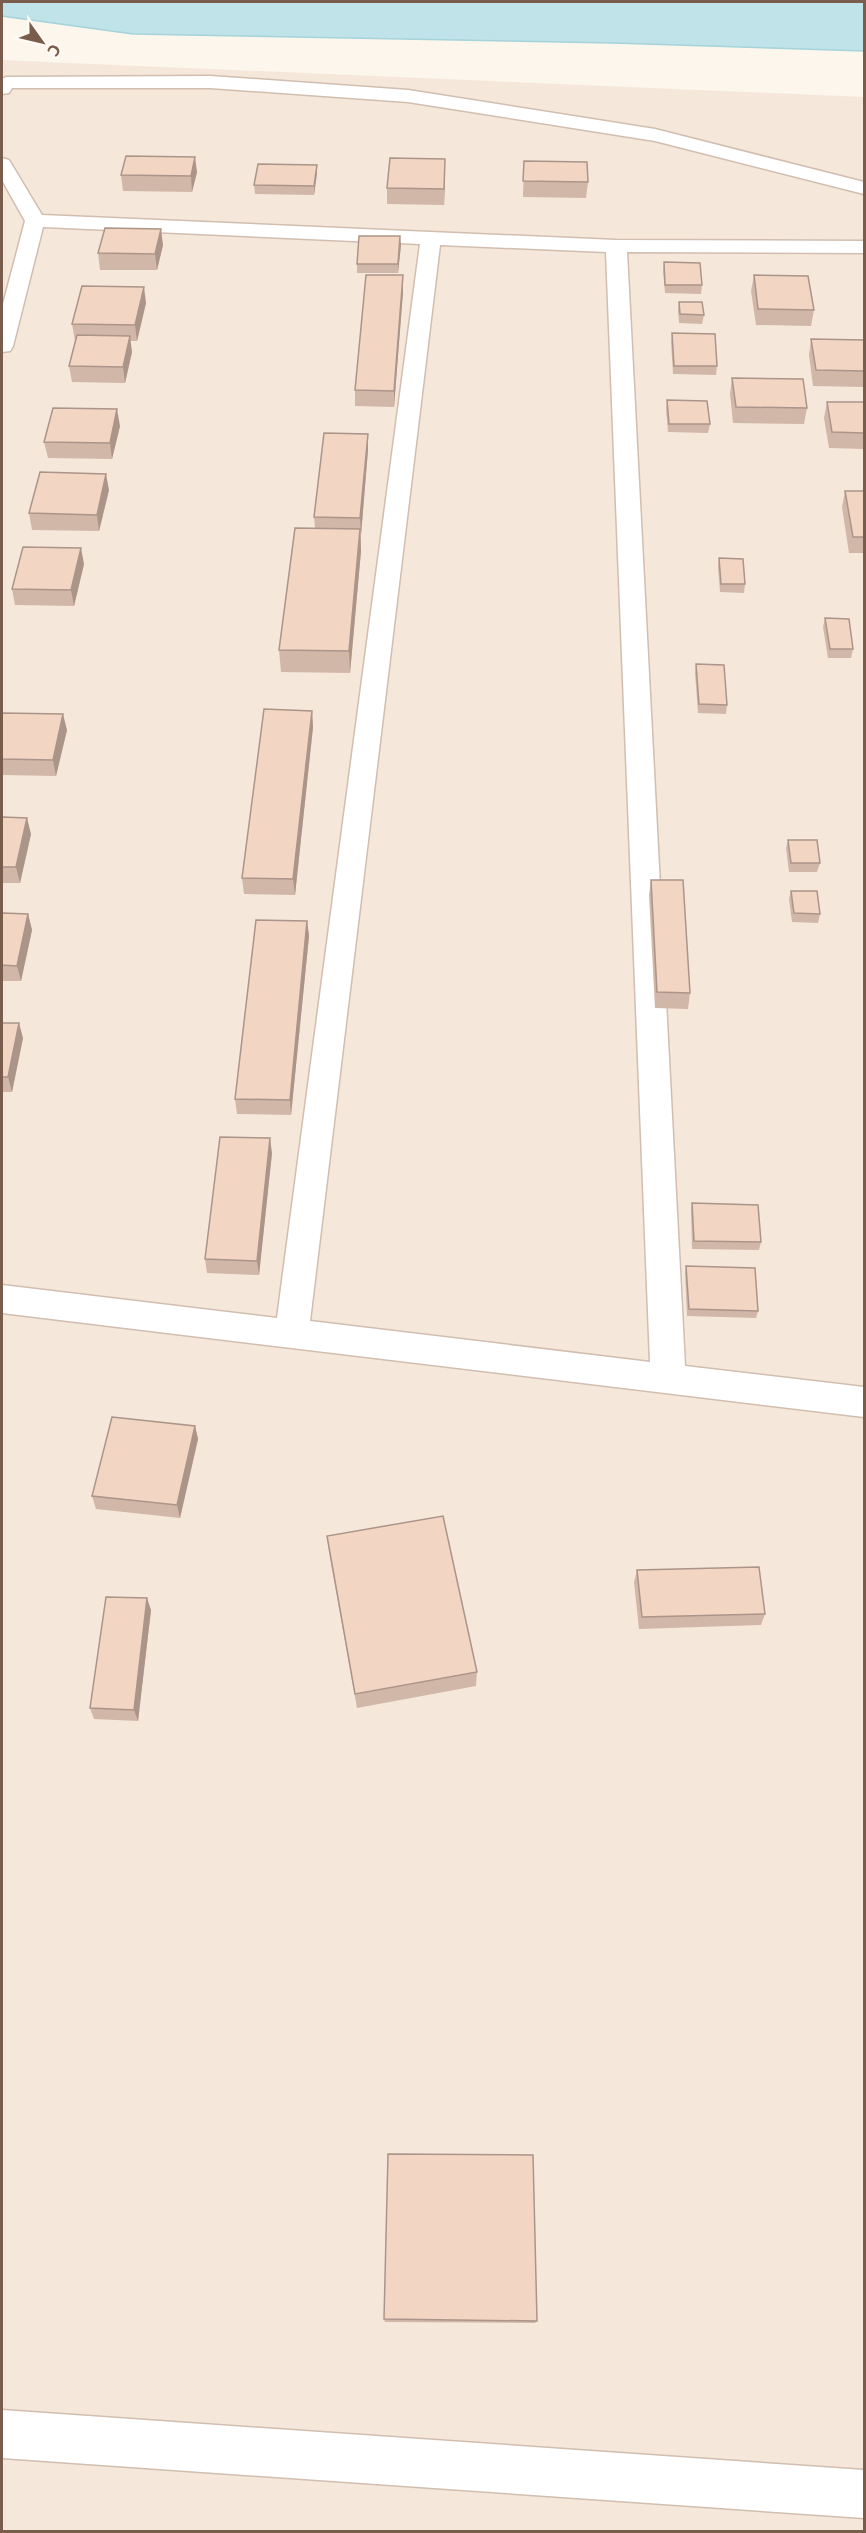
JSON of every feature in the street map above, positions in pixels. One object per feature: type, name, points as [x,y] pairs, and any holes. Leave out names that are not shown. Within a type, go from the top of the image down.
[{"type":"street","points":[[2,88],[6,83],[210,82],[408,96],[655,135],[864,188]]},
{"type":"street","points":[[2,164],[34,221],[2,346]]},
{"type":"street","points":[[34,221],[616,246],[864,247]]},
{"type":"street","points":[[292,1332],[431,238]]},
{"type":"street","points":[[616,246],[668,1377]]},
{"type":"street","points":[[2,1299],[864,1402]]},
{"type":"street","points":[[2,2434],[864,2494]]},
{"type":"shaded area","points":[[2,60],[864,97],[864,2531],[2,2532]]},
{"type":"water","points":[[2,2],[864,2],[864,51],[613,43],[133,34],[2,16]]},
{"type":"building","points":[[126,156],[195,157],[191,176],[121,175]]},
{"type":"building","points":[[390,158],[445,159],[444,189],[387,188]]},
{"type":"building","points":[[524,161],[587,162],[588,182],[523,181]]},
{"type":"building","points":[[258,164],[317,165],[314,186],[254,185]]},
{"type":"building","points":[[105,228],[161,229],[155,254],[98,253]]},
{"type":"building","points":[[359,236],[400,236],[398,264],[357,264]]},
{"type":"building","points":[[664,262],[700,263],[702,285],[665,285]]},
{"type":"building","points":[[366,275],[403,275],[394,391],[355,390]]},
{"type":"building","points":[[754,275],[808,276],[814,310],[758,309]]},
{"type":"building","points":[[82,286],[144,287],[135,325],[72,324]]},
{"type":"building","points":[[679,302],[702,302],[704,315],[680,314]]},
{"type":"building","points":[[672,333],[715,334],[717,366],[674,366]]},
{"type":"building","points":[[77,335],[130,336],[123,367],[69,366]]},
{"type":"building","points":[[811,339],[864,340],[864,371],[816,370]]},
{"type":"building","points":[[732,378],[803,379],[807,408],[736,407]]},
{"type":"building","points":[[667,400],[707,401],[710,424],[669,424]]},
{"type":"building","points":[[827,402],[864,402],[864,433],[832,432]]},
{"type":"building","points":[[53,408],[117,409],[110,443],[44,442]]},
{"type":"building","points":[[324,433],[368,434],[360,518],[314,517]]},
{"type":"building","points":[[40,472],[106,474],[97,515],[29,513]]},
{"type":"building","points":[[845,491],[864,491],[864,537],[853,537]]},
{"type":"building","points":[[295,528],[360,529],[349,651],[279,650]]},
{"type":"building","points":[[23,547],[81,548],[71,590],[12,589]]},
{"type":"building","points":[[719,558],[743,559],[745,584],[721,584]]},
{"type":"building","points":[[825,618],[849,619],[853,649],[830,649]]},
{"type":"building","points":[[696,664],[724,665],[727,705],[699,704]]},
{"type":"building","points":[[264,709],[312,711],[293,879],[242,878]]},
{"type":"building","points":[[2,713],[63,714],[53,760],[2,759]]},
{"type":"building","points":[[2,817],[27,818],[16,867],[2,867]]},
{"type":"building","points":[[788,840],[817,840],[820,863],[791,863]]},
{"type":"building","points":[[651,880],[683,880],[690,993],[657,992]]},
{"type":"building","points":[[791,891],[817,891],[820,914],[794,913]]},
{"type":"building","points":[[2,913],[28,914],[17,966],[2,965]]},
{"type":"building","points":[[256,920],[307,921],[290,1100],[235,1099]]},
{"type":"building","points":[[2,1023],[19,1023],[8,1077],[2,1077]]},
{"type":"building","points":[[220,1137],[270,1138],[257,1261],[205,1259]]},
{"type":"building","points":[[692,1203],[758,1205],[761,1242],[694,1241]]},
{"type":"building","points":[[686,1266],[755,1268],[758,1311],[689,1309]]},
{"type":"building","points":[[112,1417],[195,1426],[177,1505],[92,1496]]},
{"type":"building","points":[[443,1516],[477,1672],[355,1694],[327,1536]]},
{"type":"building","points":[[759,1567],[765,1614],[642,1617],[637,1570]]},
{"type":"building","points":[[106,1597],[147,1598],[134,1710],[90,1708]]},
{"type":"building","points":[[388,2154],[533,2155],[537,2321],[384,2319]]}]
